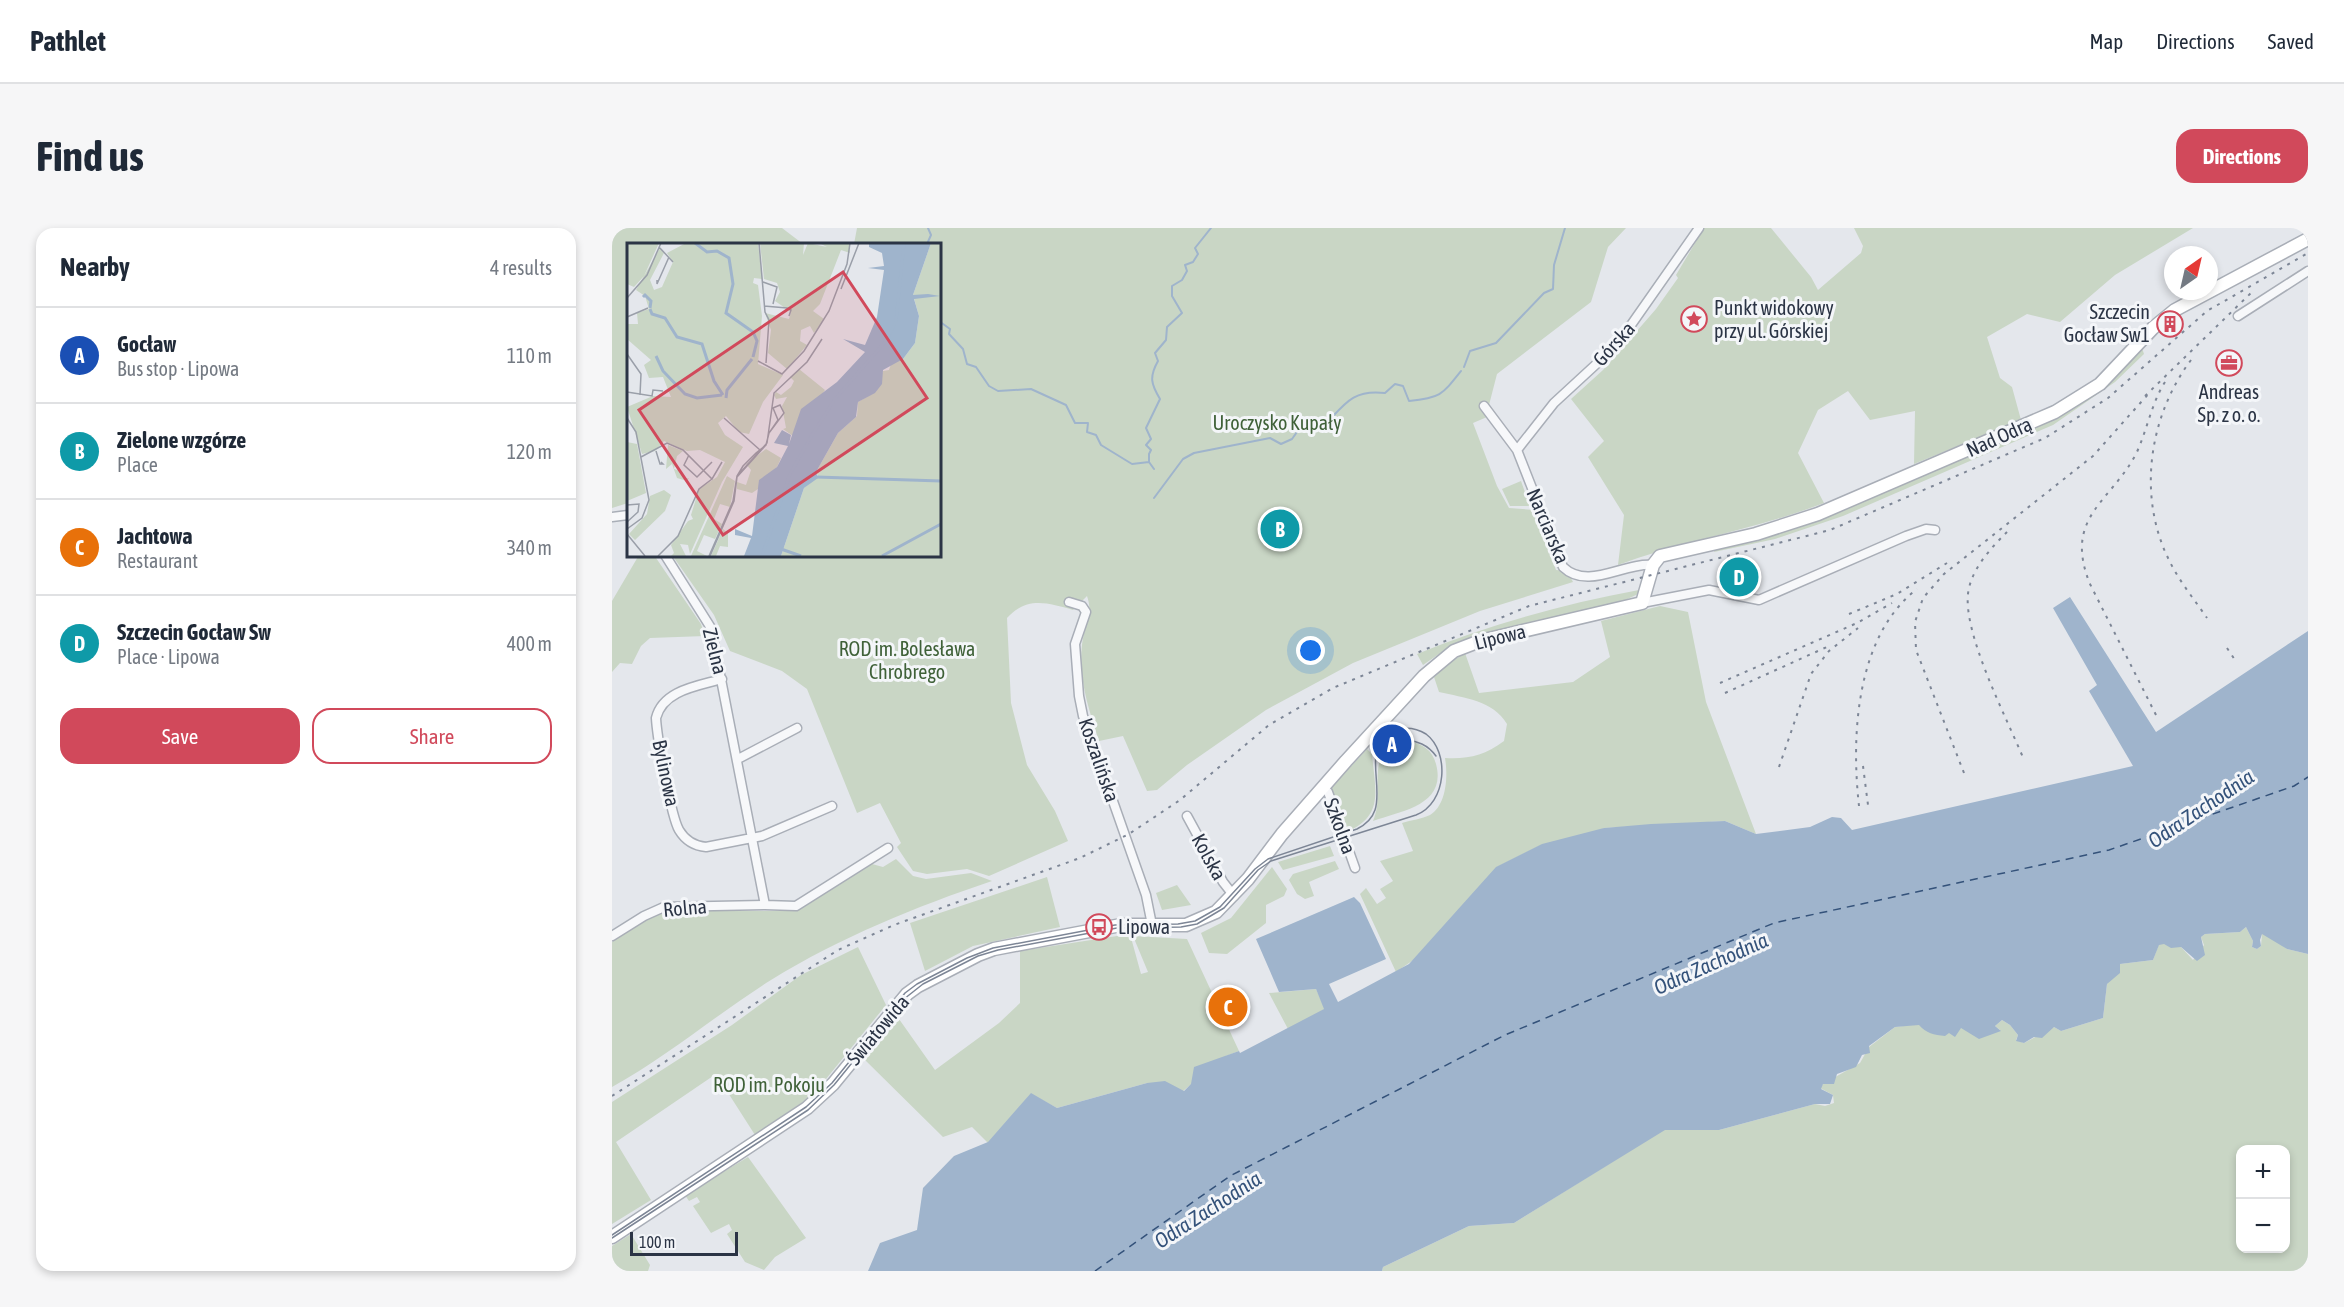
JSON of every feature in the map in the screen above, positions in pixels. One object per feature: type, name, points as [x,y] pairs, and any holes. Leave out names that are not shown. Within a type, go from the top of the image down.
[{"type":"street","name":"Górska","points":[[1517,450],[1548,409],[1617,345],[1700,228]]},
{"type":"street","name":"Nad Odrą","points":[[1653,565],[1663,555],[1763,532],[1829,510],[2055,412],[2100,384],[2153,328],[2175,310],[2308,239]]},
{"type":"street","points":[[2238,316],[2308,271]]},
{"type":"street","name":"Narciarska","points":[[1484,406],[1517,450],[1556,552],[1567,571],[1589,577],[1638,565],[1653,565]]},
{"type":"street","points":[[612,517],[627,515]]},
{"type":"street","name":"Lipowa","points":[[1152,925],[1181,926],[1197,922],[1216,912],[1234,896],[1322,787],[1424,676],[1454,651],[1479,641],[1642,603],[1710,590],[1759,600],[1906,536],[1926,529],[1935,530]]},
{"type":"street","name":"Zielna","points":[[666,556],[711,628],[765,904]]},
{"type":"street","points":[[1642,603],[1653,565]]},
{"type":"street","name":"Koszalińska","points":[[1069,602],[1082,606],[1086,612],[1076,644],[1075,659],[1083,716],[1146,895],[1152,925]]},
{"type":"street","name":"Bylinowa","points":[[722,679],[667,698],[658,710],[656,726],[676,822],[686,838],[699,846],[706,847],[753,837]]},
{"type":"street","points":[[738,759],[797,728]]},
{"type":"street","name":"Szkolna","points":[[1322,787],[1328,792],[1355,868]]},
{"type":"street","points":[[753,837],[762,836],[832,806]]},
{"type":"street","name":"Kolska","points":[[1186,816],[1222,882],[1234,896]]},
{"type":"street","points":[[765,904],[796,906],[888,848]]},
{"type":"street","name":"Rolna","points":[[612,936],[644,916],[664,907],[765,904]]},
{"type":"street","name":"Światowida","points":[[612,1236],[723,1166],[810,1106],[837,1079],[904,997],[918,986],[991,950],[1121,925],[1152,925]]},
{"type":"green space","points":[[612,228],[782,228],[802,243],[627,243],[627,503],[612,508]]},
{"type":"green space","name":"Uroczysko Kupały","points":[[857,228],[1626,228],[1608,247],[1591,302],[1497,374],[1489,405],[1479,406],[1487,417],[1473,423],[1497,486],[1509,508],[1534,510],[1556,570],[1567,571],[1573,582],[1480,611],[1353,663],[1266,710],[1187,765],[1157,790],[1147,791],[1123,736],[1099,741],[1085,694],[1082,670],[1082,645],[1089,615],[1087,596],[1073,610],[1038,603],[1022,606],[1007,618],[1011,703],[1027,765],[1055,811],[1068,841],[989,876],[967,869],[927,874],[913,871],[897,847],[901,843],[880,803],[857,813],[807,689],[782,671],[730,651],[714,615],[673,556],[940,556],[940,243],[854,243]]},
{"type":"green space","points":[[1704,228],[1771,228],[1811,277],[1818,290],[1861,253],[1863,246],[1854,228],[2193,228],[2115,275],[2060,322],[2027,314],[1987,337],[2000,378],[2012,387],[2021,420],[1914,464],[1915,411],[1870,420],[1848,391],[1818,410],[1798,453],[1824,503],[1618,565],[1624,515],[1588,457],[1604,441],[1571,399],[1603,370],[1656,309],[1678,278],[1676,275]]},
{"type":"green space","points":[[2142,348],[2144,354],[2115,382],[2053,425],[1843,516],[1775,539],[1714,552],[1715,549],[1877,496],[2057,417],[2103,387]]},
{"type":"green space","points":[[1521,481],[1530,506],[1510,506],[1502,489]]},
{"type":"green space","points":[[638,556],[655,556],[701,624],[705,636],[650,638],[641,646],[632,664],[620,663],[612,672],[612,601]]},
{"type":"green space","points":[[1639,590],[1638,594],[1617,604],[1464,641],[1449,647],[1423,665],[1417,654],[1526,616]]},
{"type":"green space","points":[[1660,606],[1688,612],[1706,702],[1756,834],[1725,821],[1604,828],[1396,972],[1360,894],[1366,888],[1377,904],[1386,898],[1380,889],[1393,881],[1380,861],[1413,851],[1402,823],[1430,815],[1440,804],[1446,781],[1445,758],[1469,757],[1490,750],[1504,741],[1507,724],[1501,716],[1486,705],[1468,698],[1439,692],[1434,677],[1443,667],[1465,653],[1479,693],[1573,682],[1610,657],[1601,621]]},
{"type":"green space","points":[[1409,741],[1423,746],[1432,755],[1438,778],[1435,789],[1420,804],[1373,821],[1377,809],[1380,761],[1385,752],[1394,745]]},
{"type":"green space","points":[[1367,749],[1372,754],[1375,800],[1367,818],[1346,832],[1331,788]]},
{"type":"green space","points":[[1330,846],[1334,856],[1283,870],[1278,862]]},
{"type":"green space","points":[[896,859],[913,876],[926,879],[971,873],[992,881],[879,924],[797,964],[751,993],[653,1062],[612,1087],[612,942],[654,915],[668,911],[787,911],[800,909],[872,864],[883,867]]},
{"type":"green space","points":[[1335,861],[1339,869],[1309,882],[1314,896],[1305,899],[1297,894],[1289,880],[1293,874]]},
{"type":"green space","points":[[1272,867],[1287,889],[1284,896],[1266,905],[1266,923],[1227,954],[1209,953],[1201,933],[1231,918]]},
{"type":"green space","points":[[1047,877],[1060,927],[973,946],[925,971],[910,923]]},
{"type":"green space","points":[[1177,885],[1191,905],[1162,910],[1156,893]]},
{"type":"green space","points":[[2246,927],[2253,941],[2252,947],[2257,949],[2261,946],[2262,934],[2267,934],[2287,949],[2308,954],[2308,1271],[1382,1271],[1383,1267],[1469,1226],[1514,1223],[1665,1129],[1719,1130],[1815,1104],[1825,1106],[1834,1103],[1833,1095],[1820,1088],[1823,1084],[1860,1063],[1869,1047],[1895,1027],[1919,1024],[1949,1033],[1960,1028],[2000,1030],[1995,1026],[2002,1020],[2010,1025],[2018,1035],[2016,1040],[2024,1043],[2054,1027],[2061,1031],[2103,1018],[2107,984],[2120,964],[2153,960],[2159,944],[2181,947],[2193,960],[2204,945],[2201,937],[2205,934],[2240,932]]},
{"type":"green space","points":[[1130,934],[1141,974],[1148,972],[1133,936],[1187,939],[1239,1051],[1226,1056],[1183,1091],[1147,1083],[1057,1108],[1031,1094],[988,1143],[972,1127],[943,1137],[864,1059],[899,1019],[935,1070],[999,1023],[1020,1003],[1020,951]]},
{"type":"green space","name":"ROD im. Pokoju","points":[[858,947],[886,1005],[826,1079],[803,1102],[755,1135],[716,1074],[616,1142],[651,1200],[612,1224],[612,1102],[732,1025],[801,975]]},
{"type":"green space","points":[[1316,989],[1325,1009],[1288,1029],[1269,993]]},
{"type":"green space","points":[[748,1157],[806,1238],[775,1257],[764,1270],[745,1262],[727,1234],[732,1230],[729,1224],[711,1233],[693,1206],[700,1202],[697,1197],[689,1201],[685,1195]]},
{"type":"green space","points":[[631,1234],[650,1265],[648,1271],[612,1271],[612,1246]]},
{"type":"water","name":"Odra Zachodnia","points":[[2070,597],[2156,732],[2308,631],[2308,954],[2287,949],[2262,934],[2261,946],[2257,949],[2252,947],[2253,941],[2246,927],[2240,932],[2205,934],[2201,937],[2205,955],[2197,961],[2181,947],[2171,948],[2164,944],[2159,945],[2153,960],[2120,964],[2120,973],[2107,984],[2103,1018],[2061,1031],[2054,1027],[2042,1038],[2034,1037],[2024,1043],[2016,1041],[2018,1035],[2010,1025],[2002,1020],[1995,1026],[2001,1031],[1979,1039],[1961,1028],[1955,1037],[1949,1033],[1945,1036],[1930,1033],[1919,1025],[1895,1027],[1869,1046],[1870,1053],[1862,1055],[1856,1067],[1837,1074],[1834,1084],[1823,1084],[1821,1089],[1833,1095],[1830,1104],[1815,1104],[1719,1130],[1665,1130],[1514,1223],[1469,1226],[1383,1267],[1382,1271],[868,1271],[880,1243],[917,1230],[923,1188],[954,1156],[988,1142],[1031,1093],[1057,1108],[1147,1083],[1165,1081],[1184,1091],[1191,1084],[1194,1067],[1239,1051],[1240,1053],[1324,1009],[1316,989],[1279,992],[1256,939],[1354,897],[1360,903],[1386,959],[1329,984],[1338,1002],[1409,964],[1496,867],[1542,844],[1604,828],[1651,824],[1725,821],[1756,834],[1810,827],[1832,817],[1841,818],[1852,830],[2133,766],[2089,691],[2097,685],[2053,608]]},
{"type":"waterway","points":[[927,243],[931,235],[928,228]]},
{"type":"waterway","points":[[1154,469],[1149,462],[1151,450],[1146,445],[1151,439],[1146,428],[1160,399],[1152,380],[1158,361],[1155,353],[1166,340],[1167,327],[1182,313],[1172,296],[1172,286],[1182,280],[1187,271],[1185,265],[1193,262],[1198,254],[1195,248],[1211,228]]},
{"type":"waterway","points":[[1464,367],[1470,351],[1496,343],[1544,293],[1553,289],[1554,265],[1565,228]]},
{"type":"waterway","points":[[940,322],[950,329],[949,334],[963,349],[967,364],[976,367],[989,386],[998,391],[1031,389],[1066,405],[1075,423],[1088,423],[1087,432],[1096,435],[1101,445],[1132,464],[1149,462]]},
{"type":"waterway","points":[[1154,498],[1183,459],[1194,453],[1270,438],[1281,444],[1292,439],[1302,425],[1324,426],[1343,405],[1356,396],[1374,392],[1385,393],[1395,384],[1403,386],[1409,401],[1434,397],[1440,394],[1461,371]]},
{"type":"ferry route","points":[[1095,1271],[1230,1176],[1505,1035],[1774,923],[2109,850],[2294,786],[2308,777]]},
{"type":"tram line","points":[[612,1235],[806,1107],[832,1083],[905,993],[917,984],[967,958],[993,948],[1115,925],[1178,924],[1195,921],[1220,907],[1255,869],[1268,859],[1363,826],[1375,810],[1377,799],[1376,752],[1380,742],[1387,734],[1399,729],[1413,729],[1426,734],[1434,742],[1442,764],[1442,777],[1434,800],[1426,809],[1416,815],[1271,861],[1258,870],[1224,908],[1197,924],[1181,927],[1117,928],[998,950],[978,956],[923,984],[904,999],[834,1085],[808,1110],[612,1238]]},
{"type":"tram line","points":[[1378,760],[1390,746],[1406,741],[1422,744],[1436,756]]},
{"type":"railway","points":[[612,1096],[838,950],[894,925],[1080,858],[1129,834],[1180,800],[1269,725],[1333,688],[1529,606],[1830,530],[2045,438],[2108,398],[2207,311],[2308,253]]},
{"type":"railway","points":[[2145,396],[2253,291]]},
{"type":"railway","points":[[2191,360],[2165,406],[2152,457],[2151,483],[2153,510],[2159,535],[2169,560],[2207,618]]},
{"type":"railway","points":[[2156,715],[2090,584],[2083,561],[2082,542],[2093,512],[2136,454],[2156,399],[2165,382]]},
{"type":"railway","points":[[1964,773],[1916,650],[1915,622],[1923,598],[1944,574],[2093,456],[2151,391]]},
{"type":"railway","points":[[2007,532],[1975,572],[1969,588],[1968,605],[1971,626],[1987,674],[2024,760]]},
{"type":"railway","points":[[1849,614],[1897,594],[1947,563]]},
{"type":"railway","points":[[1859,806],[1856,749],[1862,688],[1881,633],[1897,609],[1917,589]]},
{"type":"railway","points":[[1720,683],[1857,623],[1892,603]]},
{"type":"railway","points":[[1779,767],[1811,674],[1829,651],[1858,628]]},
{"type":"railway","points":[[1725,693],[1829,646]]},
{"type":"railway","points":[[2227,648],[2237,663]]},
{"type":"railway","points":[[1863,766],[1868,805]]},
{"type":"place","name":"Punkt widokowy przy ul. Górskiej","points":[[1694,319]]},
{"type":"place","name":"Szczecin Gocław Sw1","points":[[2170,324]]},
{"type":"place","name":"Andreas Sp. z o. o.","points":[[2229,363]]},
{"type":"place","name":"Zielone wzgórze","points":[[1280,529]]},
{"type":"place","name":"Szczecin Gocław Sw","points":[[1739,577]]},
{"type":"place","name":"Gocław","points":[[1392,744]]},
{"type":"place","name":"Lipowa","points":[[1099,927]]},
{"type":"place","name":"Jachtowa","points":[[1228,1007]]},
{"type":"park label","name":"ROD im. Bolesława Chrobrego","points":[[907,660]]}]
